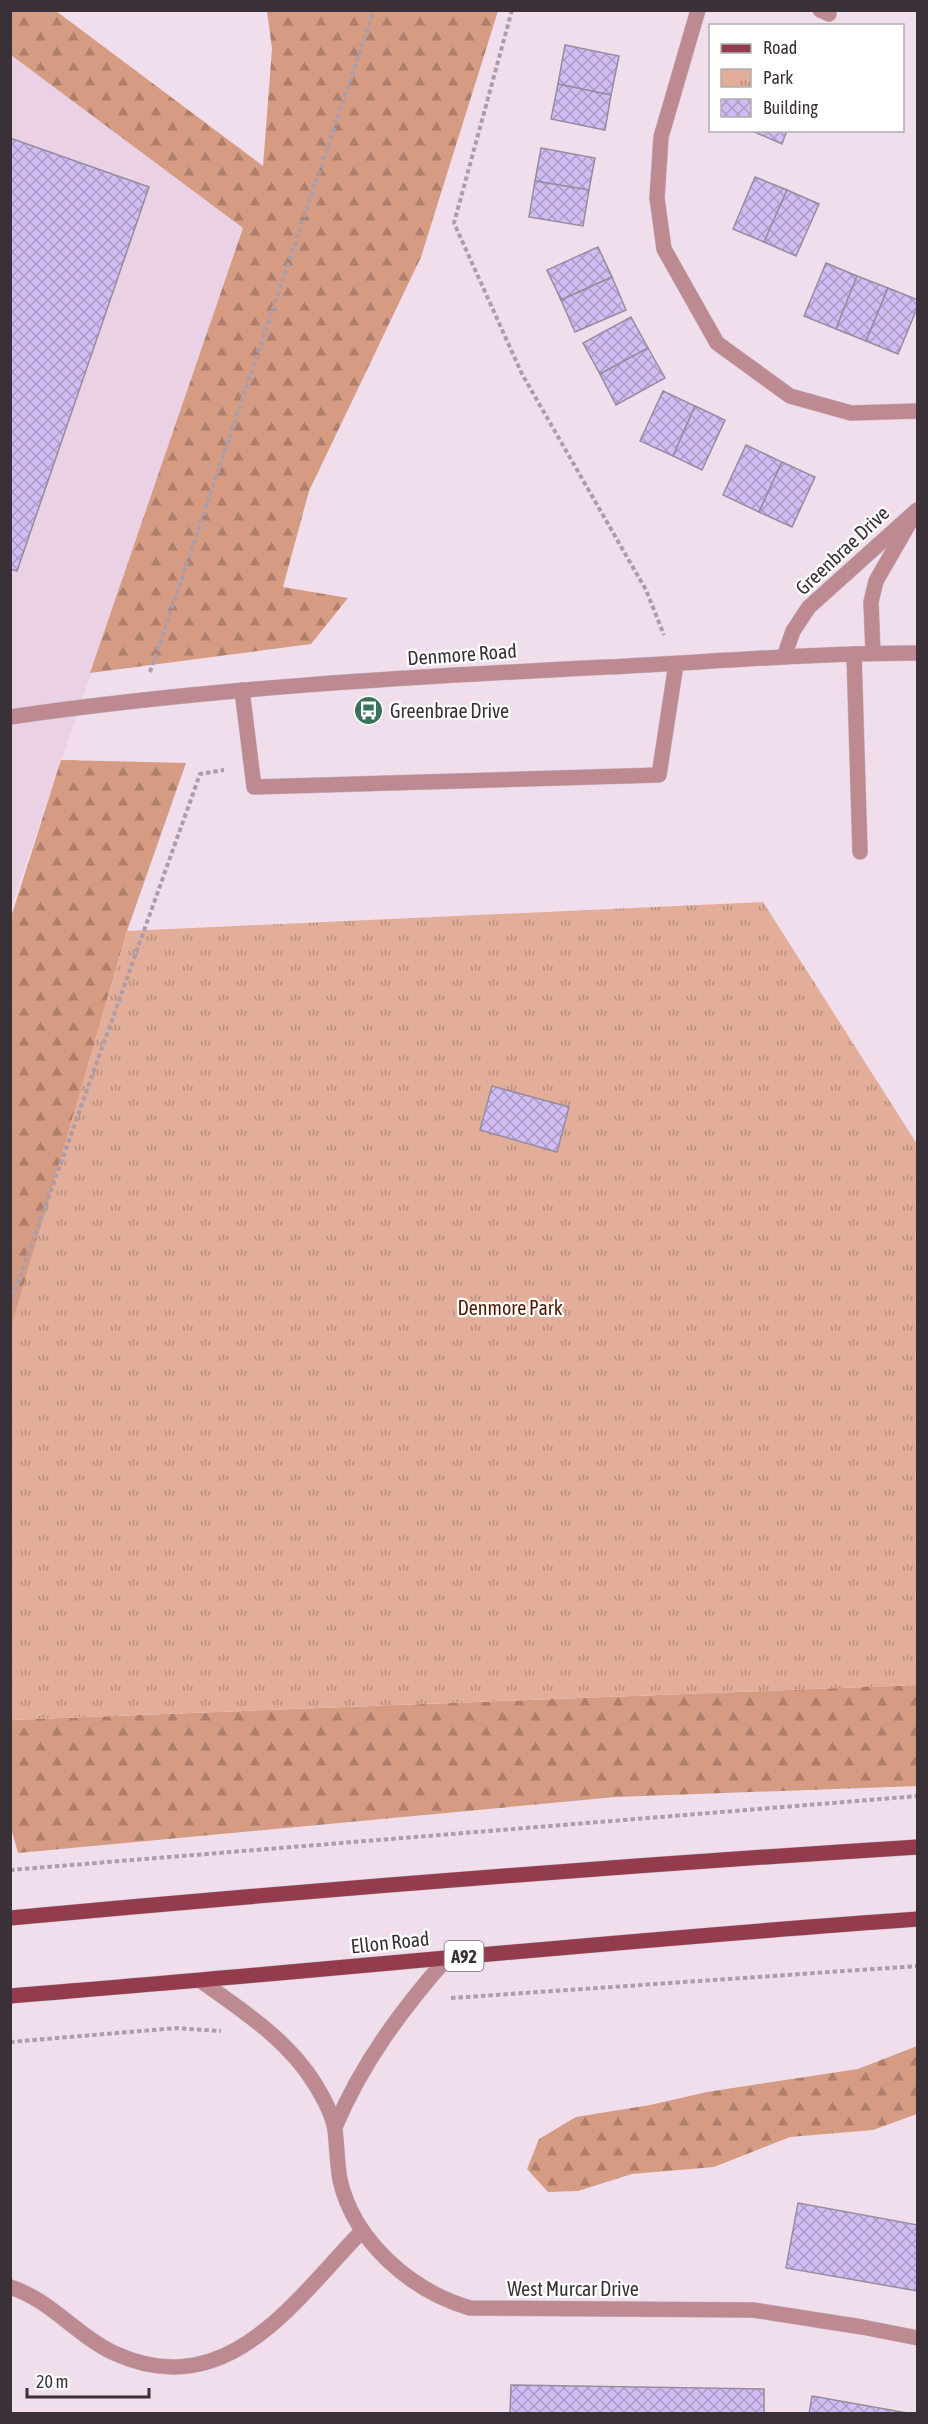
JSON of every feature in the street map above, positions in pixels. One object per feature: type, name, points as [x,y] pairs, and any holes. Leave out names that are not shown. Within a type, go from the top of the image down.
[{"type":"main road","points":[[10,1918],[213,1899],[918,1847]]},
{"type":"main road","name":"Ellon Road","points":[[10,1996],[201,1981],[725,1932],[918,1919]]},
{"type":"street","points":[[698,10],[661,137],[657,198],[664,249],[717,344],[790,396],[852,413],[918,411]]},
{"type":"street","name":"Greenbrae Drive","points":[[873,653],[871,602],[876,580],[917,509]]},
{"type":"street","name":"Greenbrae Drive","points":[[784,657],[793,631],[809,607],[917,509]]},
{"type":"street","name":"Denmore Road","points":[[10,717],[142,699],[242,690],[485,673],[918,652]]},
{"type":"street","points":[[854,654],[860,852]]},
{"type":"street","points":[[242,690],[254,787],[659,775],[675,664]]},
{"type":"street","name":"West Murcar Drive","points":[[335,2127],[350,2091],[374,2051],[410,2001],[448,1957]]},
{"type":"street","name":"West Murcar Drive","points":[[201,1981],[273,2035],[298,2060],[315,2084],[335,2127],[341,2181],[362,2230],[411,2280],[454,2303],[470,2308],[753,2310],[918,2338]]},
{"type":"street","points":[[10,2287],[35,2297],[113,2353],[163,2367],[198,2364],[219,2359],[236,2351],[265,2332],[362,2230]]},
{"type":"path","points":[[142,699],[374,10]]},
{"type":"path","points":[[512,10],[454,223],[522,374],[646,590],[675,664]]},
{"type":"path","points":[[10,1305],[200,774],[252,766]]},
{"type":"path","points":[[10,1870],[918,1796]]},
{"type":"path","points":[[410,2001],[918,1966]]},
{"type":"path","points":[[10,2042],[176,2028],[273,2035]]},
{"type":"shaded area","points":[[11,11],[56,11],[264,166],[11,908]]},
{"type":"green space","points":[[10,11],[56,11],[263,166],[272,49],[267,11],[498,11],[421,257],[309,491],[283,587],[348,598],[311,644],[90,673],[243,228],[11,55]]},
{"type":"green space","points":[[61,760],[186,763],[127,931],[11,1331],[11,917]]},
{"type":"green space","name":"Denmore Park","points":[[763,902],[917,1144],[917,1685],[11,1720],[10,1331],[127,931]]},
{"type":"green space","points":[[917,1685],[917,1786],[616,1797],[18,1853],[11,1828],[11,1720]]},
{"type":"green space","points":[[917,2046],[917,2114],[873,2130],[790,2137],[714,2167],[632,2174],[578,2191],[548,2192],[527,2169],[539,2139],[576,2117],[650,2105],[707,2092],[858,2069]]},
{"type":"building","points":[[565,45],[619,56],[611,95],[558,84]]},
{"type":"building","points":[[558,84],[611,95],[605,130],[551,119]]},
{"type":"building","points":[[755,132],[786,132],[782,144]]},
{"type":"building","points":[[10,138],[149,187],[17,571],[10,569]]},
{"type":"building","points":[[541,148],[595,158],[589,190],[535,181]]},
{"type":"building","points":[[755,177],[787,190],[764,242],[733,229]]},
{"type":"building","points":[[535,181],[589,190],[583,226],[529,217]]},
{"type":"building","points":[[787,190],[819,204],[796,256],[764,242]]},
{"type":"building","points":[[598,247],[612,277],[561,300],[547,270]]},
{"type":"building","points":[[826,263],[857,276],[836,329],[804,316]]},
{"type":"building","points":[[857,276],[888,288],[866,341],[836,329]]},
{"type":"building","points":[[612,277],[626,310],[575,332],[561,300]]},
{"type":"building","points":[[888,288],[918,300],[918,306],[898,354],[866,341]]},
{"type":"building","points":[[631,317],[648,348],[600,374],[583,343]]},
{"type":"building","points":[[648,348],[665,378],[616,405],[600,374]]},
{"type":"building","points":[[663,391],[695,406],[673,456],[640,441]]},
{"type":"building","points":[[695,406],[725,420],[702,470],[673,456]]},
{"type":"building","points":[[746,445],[782,462],[759,512],[723,495]]},
{"type":"building","points":[[782,462],[815,477],[792,527],[759,512]]},
{"type":"building","points":[[492,1086],[569,1107],[557,1152],[480,1130]]},
{"type":"building","points":[[798,2203],[918,2225],[918,2291],[786,2268]]},
{"type":"building","points":[[511,2385],[764,2389],[764,2414],[510,2414]]},
{"type":"building","points":[[812,2396],[913,2414],[809,2414]]},
{"type":"place","name":"Greenbrae Drive","points":[[369,710]]}]
